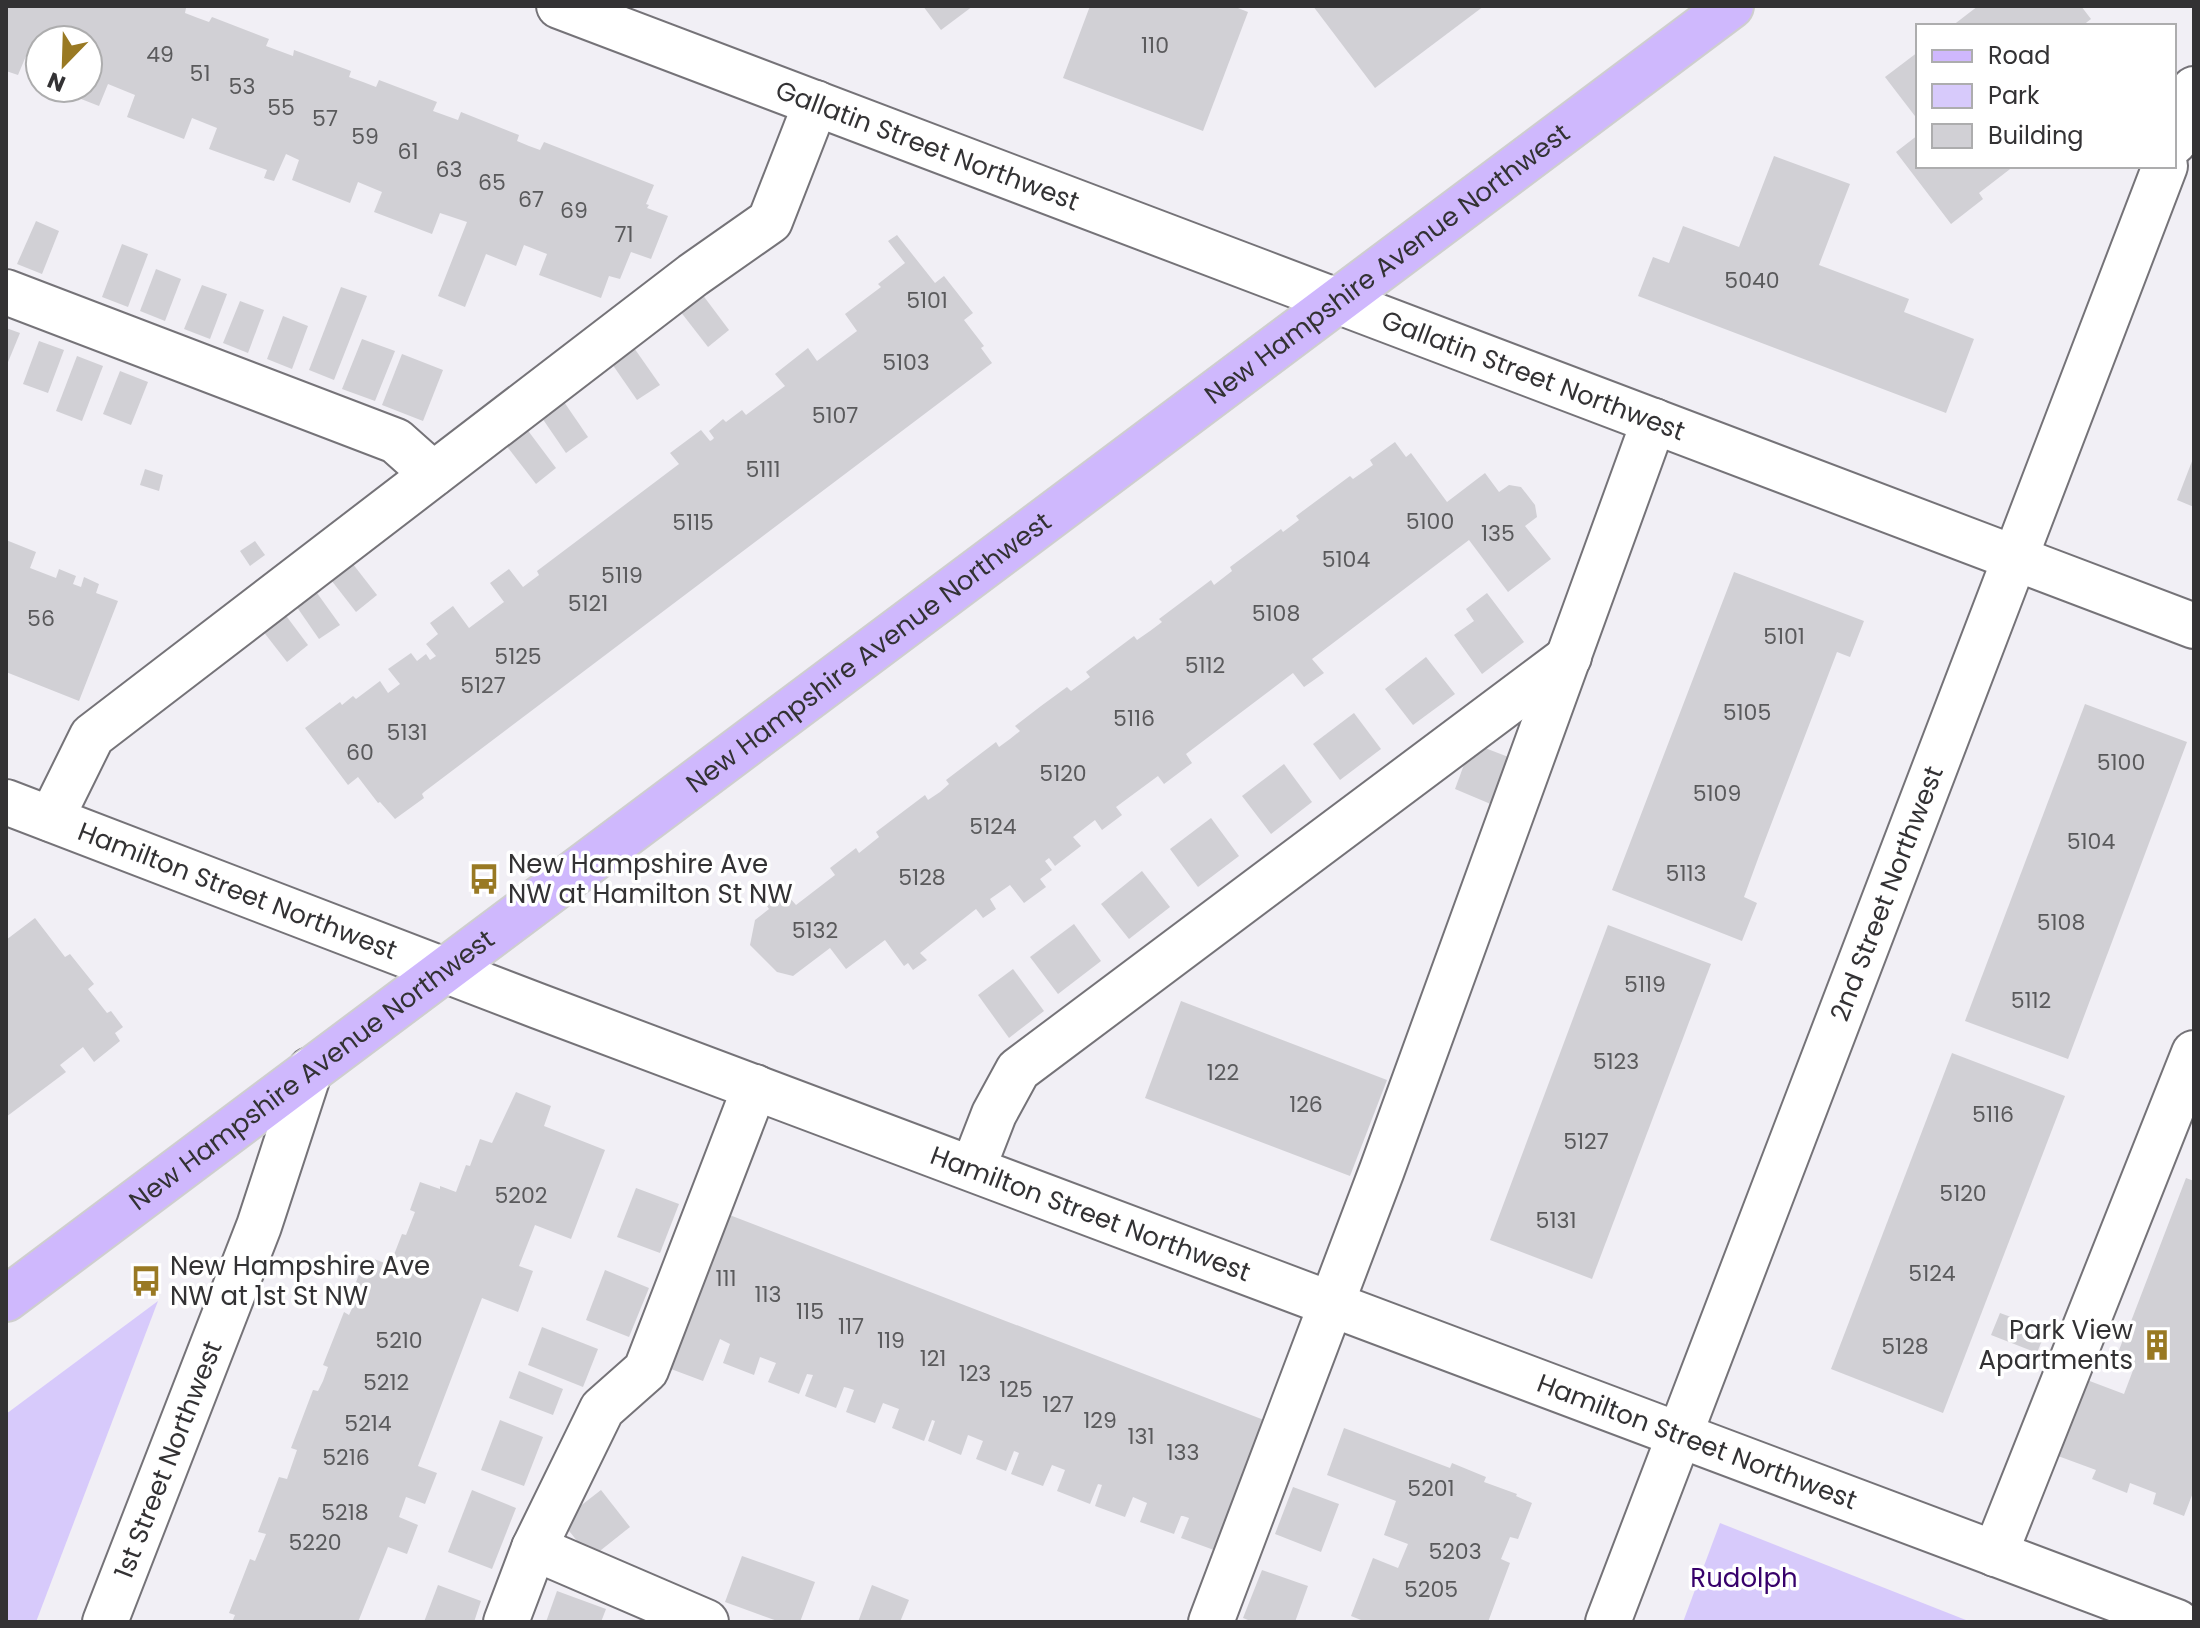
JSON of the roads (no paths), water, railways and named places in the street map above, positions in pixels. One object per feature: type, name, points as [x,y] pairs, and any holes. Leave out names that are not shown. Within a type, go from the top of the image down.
[{"type":"main road","name":"New Hampshire Avenue Northwest","points":[[6,1299],[1731,6]]},
{"type":"street","name":"Gallatin Street Northwest","points":[[588,11],[816,103],[2194,626]]},
{"type":"street","points":[[2176,137],[2194,89]]},
{"type":"street","points":[[51,819],[92,736],[693,275],[770,221],[816,103]]},
{"type":"street","name":"2nd Street Northwest","points":[[1608,1622],[2164,168]]},
{"type":"street","points":[[6,292],[396,441],[433,474]]},
{"type":"street","points":[[1211,1622],[1387,1155],[1654,421]]},
{"type":"street","points":[[973,1168],[994,1114],[1018,1070],[1569,657]]},
{"type":"street","name":"Hamilton Street Northwest","points":[[6,802],[2174,1621]]},
{"type":"street","points":[[1995,1554],[2181,1122],[2194,1053]]},
{"type":"street","name":"1st Street Northwest","points":[[105,1622],[259,1226],[310,1070]]},
{"type":"street","points":[[506,1622],[534,1548],[602,1409],[646,1370],[755,1087]]},
{"type":"street","points":[[534,1548],[706,1622]]},
{"type":"place","name":"New Hampshire Ave NW at Hamilton St NW","points":[[484,879]]},
{"type":"place","name":"New Hampshire Ave NW at 1st St NW","points":[[146,1281]]},
{"type":"place","name":"Park View Apartments","points":[[2157,1345]]},
{"type":"park label","name":"Rudolph","points":[[1744,1578]]}]
